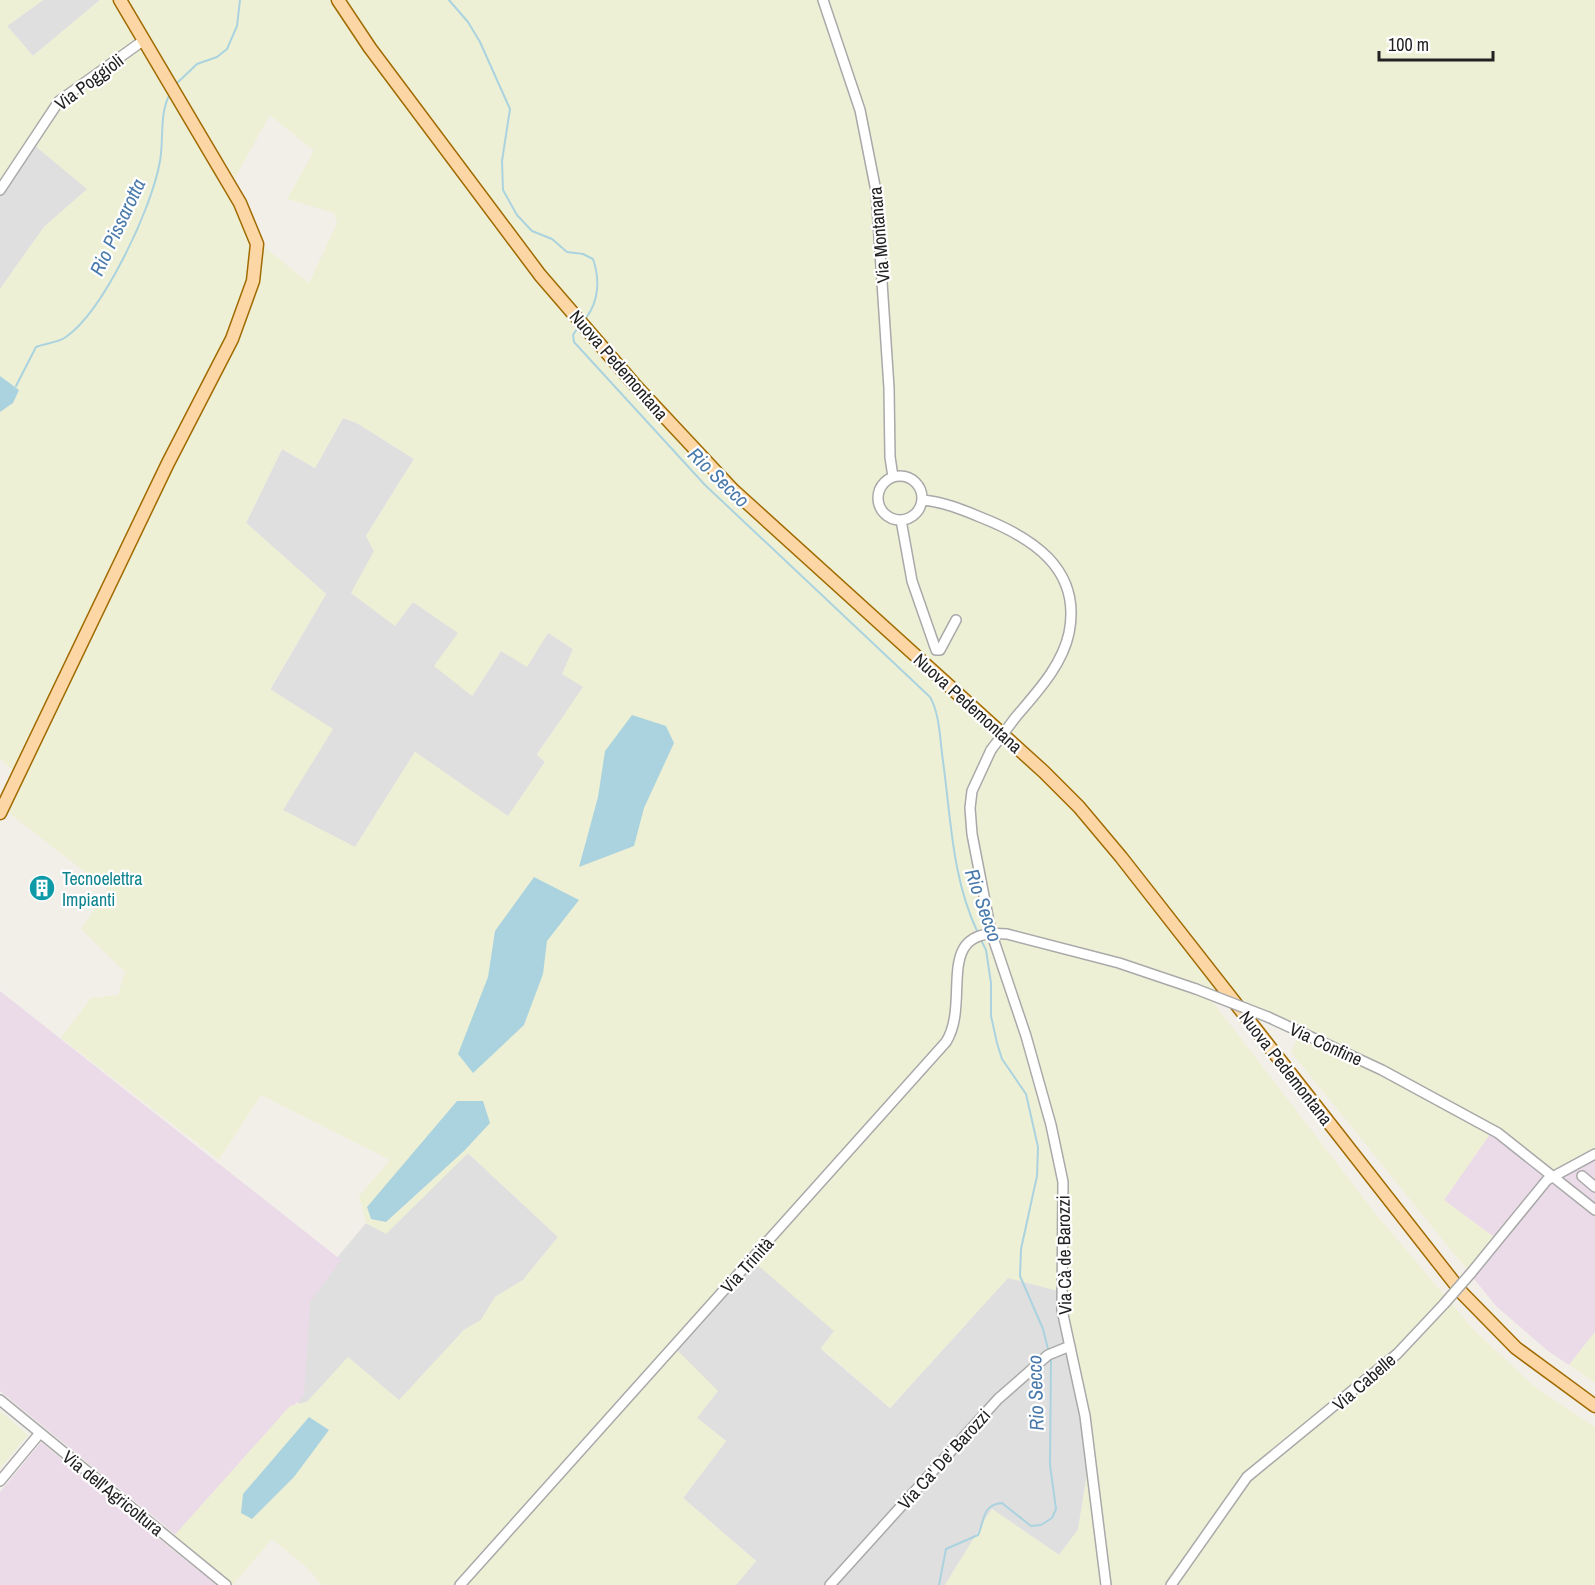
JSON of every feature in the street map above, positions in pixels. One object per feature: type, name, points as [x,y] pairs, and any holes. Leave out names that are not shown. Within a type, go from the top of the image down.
[{"type":"main road","points":[[0,813],[168,463],[232,339],[253,281],[257,243],[240,202],[120,0]]},
{"type":"main road","name":"Nuova Pedemontana","points":[[338,0],[370,48],[540,275],[634,384],[733,490],[1044,772],[1079,807],[1121,857],[1478,1311],[1539,1366],[1595,1406]]},
{"type":"street","name":"Via Montanara","points":[[823,0],[860,110],[876,191],[889,388],[890,457],[893,477]]},
{"type":"street","name":"Via Poggioli","points":[[0,190],[59,101],[144,40]]},
{"type":"street","points":[[901,476],[914,480],[919,486],[923,500],[916,514],[902,520],[888,517],[883,512],[878,498],[882,485],[893,477],[901,476]]},
{"type":"street","points":[[923,500],[953,506],[1020,534],[1049,557],[1063,579],[1071,613],[1069,633],[1064,649],[1046,680],[991,750],[977,776],[970,808],[989,932]]},
{"type":"street","points":[[902,520],[912,581],[936,650],[940,650],[945,645],[956,620]]},
{"type":"street","name":"Via Trinità","points":[[460,1585],[946,1042],[954,1023],[963,947],[974,937],[989,932]]},
{"type":"street","name":"Via Confine","points":[[989,932],[1119,963],[1268,1017],[1382,1070],[1498,1133],[1595,1210]]},
{"type":"street","name":"Via Cà de Barozzi","points":[[989,932],[1026,1036],[1051,1125],[1063,1182],[1062,1310],[1085,1416],[1106,1585]]},
{"type":"street","name":"Via Cabelle","points":[[1171,1585],[1247,1477],[1397,1354],[1471,1273],[1544,1183],[1595,1154]]},
{"type":"street","points":[[1582,1176],[1595,1187]]},
{"type":"street","name":"Via Ca' De' Barozzi","points":[[830,1585],[998,1399],[1051,1354],[1070,1346]]},
{"type":"street","name":"Via dell'Agricoltura","points":[[0,1400],[226,1585]]},
{"type":"street","points":[[0,1481],[40,1432]]},
{"type":"shaded area","points":[[43,0],[100,0],[33,56],[7,26]]},
{"type":"shaded area","points":[[27,139],[88,189],[44,227],[0,289],[0,184]]},
{"type":"shaded area","points":[[343,418],[357,423],[414,459],[366,536],[374,551],[394,626],[413,602],[459,633],[472,696],[501,651],[548,632],[574,650],[584,687],[537,754],[545,762],[508,817],[415,752],[355,847],[282,810],[332,730],[270,690],[326,594],[246,523],[282,449],[315,468]]},
{"type":"shaded area","points":[[0,991],[341,1260],[310,1302],[304,1395],[176,1535],[0,1391]]},
{"type":"shaded area","points":[[1495,1127],[1595,1154],[1595,1332],[1569,1365],[1548,1351],[1496,1306],[1467,1270],[1494,1237],[1443,1200]]},
{"type":"shaded area","points":[[468,1153],[558,1237],[523,1280],[495,1297],[481,1320],[464,1330],[399,1401],[348,1358],[307,1402],[298,1404],[306,1295],[366,1223],[386,1233]]},
{"type":"shaded area","points":[[753,1260],[835,1331],[821,1349],[890,1408],[1008,1277],[1062,1292],[1092,1443],[1078,1530],[1059,1555],[992,1509],[945,1585],[736,1585],[756,1561],[683,1498],[726,1441],[697,1418],[685,1360],[674,1347]]},
{"type":"shaded area","points":[[41,1442],[217,1585],[0,1585],[0,1492]]},
{"type":"green space","points":[[0,0],[43,0],[7,26],[33,56],[100,0],[1595,0],[1595,1154],[1556,1177],[1495,1127],[1444,1200],[1494,1237],[1467,1270],[1291,1052],[1301,1030],[1209,997],[1375,1213],[1473,1329],[1535,1387],[1595,1427],[1595,1585],[945,1585],[992,1509],[1059,1555],[1078,1530],[1092,1443],[1062,1292],[1008,1278],[890,1408],[821,1348],[834,1331],[753,1261],[674,1347],[718,1391],[697,1418],[726,1441],[683,1498],[756,1561],[736,1585],[322,1585],[306,1567],[272,1539],[233,1585],[173,1537],[290,1406],[307,1402],[348,1357],[399,1400],[464,1330],[481,1320],[495,1297],[523,1280],[558,1237],[468,1153],[386,1234],[366,1223],[359,1196],[390,1160],[261,1095],[219,1160],[61,1038],[91,998],[118,995],[125,972],[81,929],[108,890],[9,813],[14,772],[0,758],[0,289],[44,227],[87,189],[27,139],[0,184]],"holes":[[[182,93],[235,178],[270,115],[314,151],[287,199],[334,213],[337,223],[309,283],[262,245]],[[343,418],[357,423],[414,459],[366,536],[374,551],[351,593],[395,626],[413,602],[458,633],[434,666],[472,696],[501,651],[527,667],[548,633],[573,649],[562,674],[583,687],[537,755],[545,762],[508,816],[415,752],[355,847],[283,810],[333,729],[270,689],[326,594],[246,523],[282,449],[315,468]]]},
{"type":"green space","points":[[1595,1332],[1595,1383],[1569,1365]]},
{"type":"green space","points":[[0,1411],[28,1435],[0,1468]]},
{"type":"water","points":[[0,376],[19,390],[13,403],[0,412]]},
{"type":"water","points":[[632,715],[666,726],[674,743],[644,808],[634,846],[579,867],[598,797],[605,751]]},
{"type":"water","points":[[534,877],[579,900],[547,941],[543,974],[524,1025],[473,1073],[458,1054],[488,977],[495,931]]},
{"type":"water","points":[[457,1101],[483,1101],[490,1123],[464,1151],[386,1222],[371,1219],[367,1207]]},
{"type":"water","points":[[309,1417],[329,1430],[294,1477],[252,1519],[241,1513],[243,1494]]},
{"type":"waterway","name":"Rio Pissarotta","points":[[176,84],[197,64],[217,57],[227,49],[237,26],[240,0]]},
{"type":"waterway","name":"Rio Secco","points":[[449,0],[468,22],[480,42],[510,109],[502,161],[503,190],[517,215],[532,231],[552,239],[567,252],[583,254],[593,259],[597,274],[597,290],[594,304],[586,318]]},
{"type":"waterway","name":"Rio Pissarotta","points":[[16,386],[36,347],[63,339],[81,324],[96,305],[124,256],[137,230],[155,181],[160,161],[164,110],[170,94]]},
{"type":"waterway","name":"Rio Secco","points":[[577,329],[573,335],[574,342],[705,485],[930,697],[936,711],[939,728],[958,870],[969,912],[978,933]]},
{"type":"waterway","name":"Rio Secco","points":[[980,938],[986,950],[991,983],[991,1016],[997,1043],[1002,1059],[1026,1094],[1038,1147],[1037,1176],[1021,1249],[1020,1276],[1043,1329],[1049,1353]]},
{"type":"waterway","name":"Rio Secco","points":[[939,1585],[946,1549],[978,1535],[987,1510],[995,1504],[1002,1503],[1031,1526],[1041,1525],[1052,1518],[1056,1509],[1050,1465],[1051,1358]]},
{"type":"place","name":"Tecnoelettra Impianti","points":[[42,888]]}]
